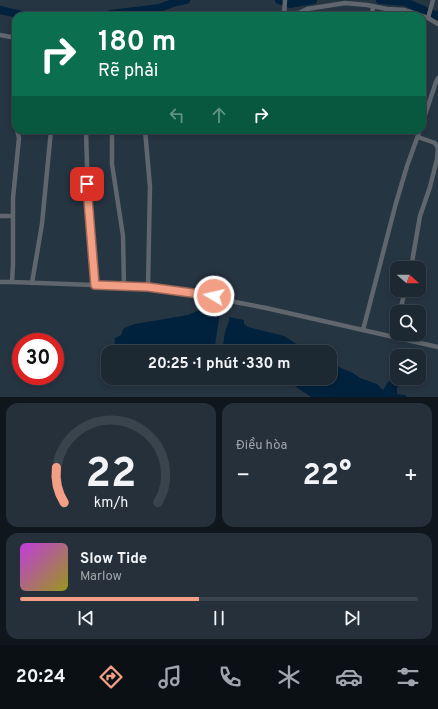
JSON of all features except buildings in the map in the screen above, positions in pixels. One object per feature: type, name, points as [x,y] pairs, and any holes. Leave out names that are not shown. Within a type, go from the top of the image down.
[{"type":"street","points":[[284,12],[285,0]]},
{"type":"street","points":[[438,2],[434,0],[428,16],[438,24]]},
{"type":"street","points":[[301,12],[307,9],[345,3],[412,12]]},
{"type":"street","points":[[372,6],[372,12]]},
{"type":"street","points":[[0,35],[12,37]]},
{"type":"street","points":[[426,112],[438,78]]},
{"type":"street","points":[[12,282],[14,216],[13,198],[19,138],[18,134]]},
{"type":"street","points":[[32,282],[42,224],[51,134]]},
{"type":"street","points":[[86,134],[88,199],[95,285]]},
{"type":"street","points":[[112,134],[112,164],[123,236],[124,286]]},
{"type":"street","points":[[144,134],[150,187],[148,287]]},
{"type":"street","points":[[363,330],[396,203],[419,134]]},
{"type":"street","points":[[412,261],[420,216],[430,187],[437,159],[438,148],[435,143],[418,137]]},
{"type":"street","points":[[0,216],[14,216]]},
{"type":"street","points":[[0,282],[148,287],[214,296],[390,336]]},
{"type":"street","points":[[412,341],[438,347]]},
{"type":"water","points":[[206,309],[220,312],[215,345],[114,345],[115,338],[121,335],[124,328],[135,324],[188,315]]},
{"type":"water","points":[[229,317],[244,320],[244,324],[248,327],[284,336],[298,345],[223,345],[225,332]]},
{"type":"water","points":[[337,366],[353,373],[360,378],[377,384],[383,390],[390,380],[390,385],[399,385],[397,394],[405,395],[407,397],[311,397],[293,385],[337,385]]},
{"type":"waterway","points":[[127,12],[159,8],[186,0]]},
{"type":"waterway","points":[[279,0],[290,4],[313,0]]},
{"type":"waterway","points":[[380,0],[405,2],[438,16]]},
{"type":"waterway","points":[[0,10],[12,13]]},
{"type":"route","points":[[87,184],[95,285],[148,287],[214,296]]}]
